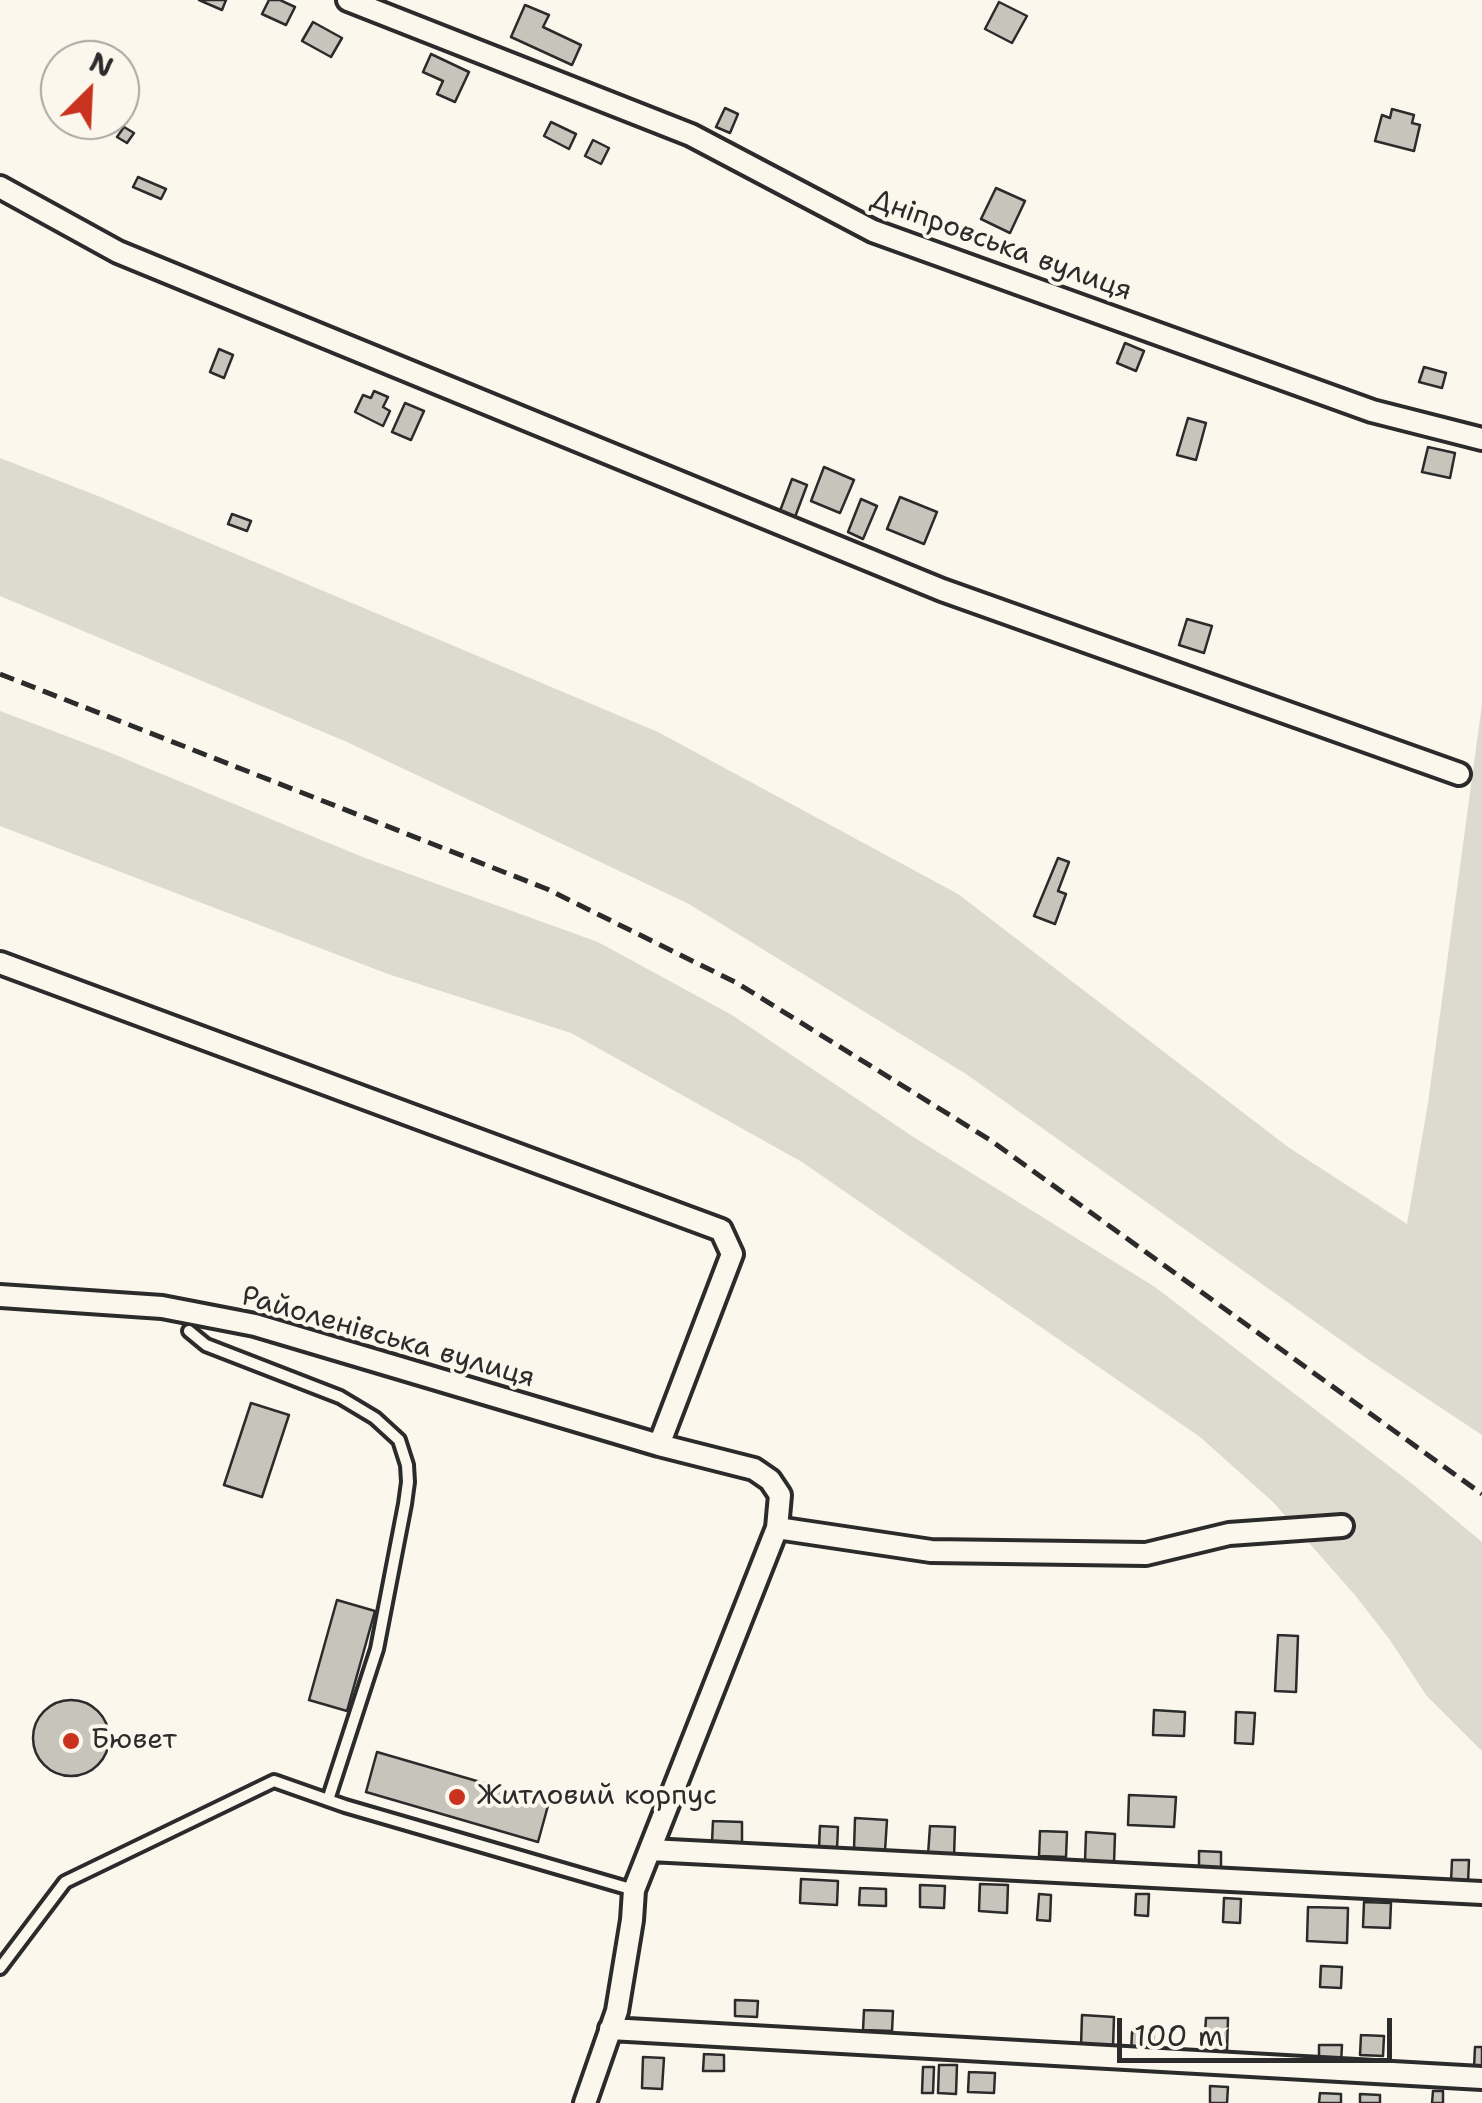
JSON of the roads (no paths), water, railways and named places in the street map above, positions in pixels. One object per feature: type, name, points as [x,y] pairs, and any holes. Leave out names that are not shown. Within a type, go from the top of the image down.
[{"type":"street","name":"Дніпровська вулиця","points":[[348,0],[691,136],[872,231],[1372,411],[1482,439]]},
{"type":"street","points":[[0,186],[118,252],[942,590],[1459,774]]},
{"type":"street","points":[[0,962],[721,1230],[732,1254],[658,1445]]},
{"type":"street","name":"Райоленівська вулиця","points":[[0,1296],[162,1307],[192,1322],[255,1325],[658,1445],[754,1469],[770,1480],[780,1495],[778,1528]]},
{"type":"street","points":[[585,2103],[617,2011],[634,1890],[778,1528],[931,1552],[1146,1554],[1229,1534],[1342,1526]]},
{"type":"street","points":[[650,1850],[1482,1894]]},
{"type":"street","points":[[610,2029],[1482,2078]]},
{"type":"lane","points":[[192,1322],[206,1344],[340,1398],[375,1418],[399,1440],[407,1465],[405,1504],[377,1649],[328,1800]]},
{"type":"lane","points":[[0,1968],[65,1882],[274,1780],[345,1806],[634,1890]]},
{"type":"railway","points":[[0,674],[547,889],[737,983],[990,1140],[1482,1494]]},
{"type":"place","name":"Бювет","points":[[71,1741]]},
{"type":"place","name":"Житловий корпус","points":[[457,1797]]}]
